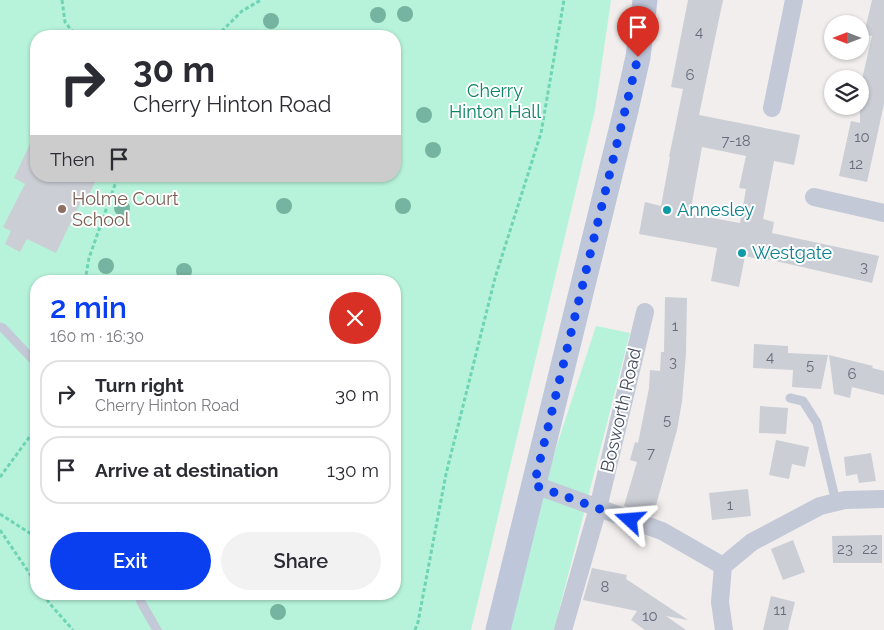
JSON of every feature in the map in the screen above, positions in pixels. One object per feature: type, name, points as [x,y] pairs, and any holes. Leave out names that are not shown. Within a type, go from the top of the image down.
[{"type":"street","points":[[498,630],[636,66],[645,0]]},
{"type":"street","points":[[772,108],[794,0]]},
{"type":"street","points":[[814,197],[884,213]]},
{"type":"street","name":"Bosworth Road","points":[[563,630],[598,508],[645,312]]},
{"type":"street","points":[[534,485],[662,531],[723,566]]},
{"type":"street","points":[[724,630],[720,602],[723,566],[752,542],[820,506],[845,500],[884,499]]},
{"type":"lane","points":[[1,326],[30,357]]},
{"type":"lane","points":[[790,398],[803,401],[817,423],[836,502]]},
{"type":"lane","points":[[140,600],[157,630]]},
{"type":"path","points":[[62,0],[65,22],[71,30]]},
{"type":"path","points":[[224,30],[242,10],[261,0]]},
{"type":"path","points":[[415,630],[446,474],[495,278],[541,133],[564,0]]},
{"type":"path","points":[[86,275],[89,258],[116,182]]},
{"type":"path","points":[[0,478],[30,436]]},
{"type":"path","points":[[0,514],[30,533]]},
{"type":"path","points":[[0,530],[30,574]]},
{"type":"path","points":[[47,600],[73,630]]},
{"type":"green space","name":"Cherry Hinton Hall","points":[[0,0],[611,0],[595,110],[471,630],[0,630]]},
{"type":"green space","points":[[596,326],[630,333],[554,630],[507,630],[537,506]]},
{"type":"building","points":[[688,0],[723,0],[699,115],[800,135],[794,165],[774,161],[763,219],[774,222],[772,233],[879,256],[872,283],[767,259],[767,261],[745,256],[739,287],[711,281],[717,248],[639,234],[645,202],[661,206],[683,89],[671,87]],"holes":[[[702,147],[746,156],[739,188],[746,189],[740,223],[690,214]]]},
{"type":"building","points":[[872,0],[884,0],[884,104],[867,182],[839,176],[851,121],[860,123],[860,115],[869,115],[869,70],[864,70],[866,60],[869,60],[872,36],[869,35],[868,15]]},
{"type":"building","points":[[30,144],[30,182],[95,182],[86,201],[82,199],[56,253],[27,239],[20,252],[5,244],[11,231],[3,227],[25,184],[14,178]]},
{"type":"building","points":[[665,297],[687,298],[686,354],[682,402],[677,430],[653,516],[624,506],[637,462],[630,460],[635,442],[638,443],[649,388],[650,370],[660,371],[661,352],[664,352]]},
{"type":"building","points":[[754,344],[788,346],[788,353],[828,355],[821,389],[792,387],[793,370],[753,368]]},
{"type":"building","points":[[829,355],[873,366],[872,368],[884,371],[884,395],[852,387],[850,398],[834,394]]},
{"type":"building","points":[[760,406],[788,408],[786,434],[759,433]]},
{"type":"building","points":[[776,440],[809,447],[805,467],[792,464],[789,479],[769,475]]},
{"type":"building","points":[[871,453],[876,481],[859,483],[857,474],[846,476],[844,457]]},
{"type":"building","points":[[748,489],[751,516],[712,520],[709,493]]},
{"type":"building","points":[[882,535],[882,563],[833,563],[832,536]]},
{"type":"building","points":[[793,540],[805,572],[783,580],[771,549]]},
{"type":"building","points":[[592,568],[627,575],[626,579],[688,620],[666,616],[686,630],[645,630],[631,620],[637,611],[583,600]]},
{"type":"building","points":[[771,596],[795,602],[788,630],[763,630]]},
{"type":"place","name":"Holme Court School","points":[[62,209]]},
{"type":"place","name":"Annesley","points":[[667,210]]},
{"type":"place","name":"Westgate","points":[[742,253]]},
{"type":"route","points":[[630,520],[534,485],[638,57]]}]
